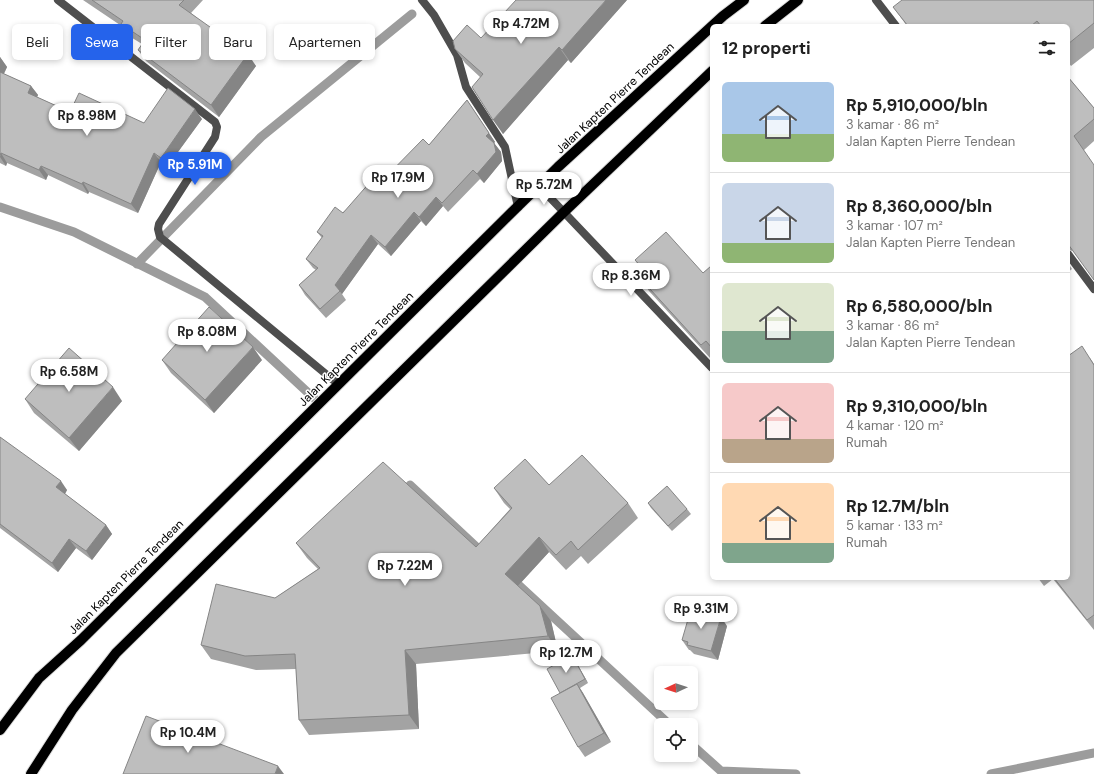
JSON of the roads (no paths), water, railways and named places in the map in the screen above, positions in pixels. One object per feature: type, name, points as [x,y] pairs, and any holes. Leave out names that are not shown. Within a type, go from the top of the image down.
[{"type":"main road","name":"Jalan Kapten Pierre Tendean","points":[[714,24],[744,0]]},
{"type":"main road","points":[[768,24],[798,0]]},
{"type":"main road","name":"Jalan Kapten Pierre Tendean","points":[[0,730],[39,678],[81,640],[539,186],[710,28]]},
{"type":"main road","points":[[31,774],[72,710],[116,653],[564,212],[710,73]]},
{"type":"street","points":[[58,0],[215,122],[215,137],[159,224],[158,229],[160,237],[338,384]]},
{"type":"street","points":[[422,0],[434,15],[458,54],[466,86],[505,147],[518,207]]},
{"type":"street","points":[[876,0],[894,24]]},
{"type":"street","points":[[539,186],[710,366]]},
{"type":"street","points":[[1070,257],[1094,289]]},
{"type":"waterway","points":[[137,264],[261,137],[412,14]]},
{"type":"waterway","points":[[0,207],[74,232],[205,297],[317,401]]},
{"type":"waterway","points":[[410,485],[485,555]]},
{"type":"waterway","points":[[510,577],[662,718]]},
{"type":"waterway","points":[[698,750],[721,771],[796,774]]},
{"type":"waterway","points":[[991,774],[1094,753]]}]
